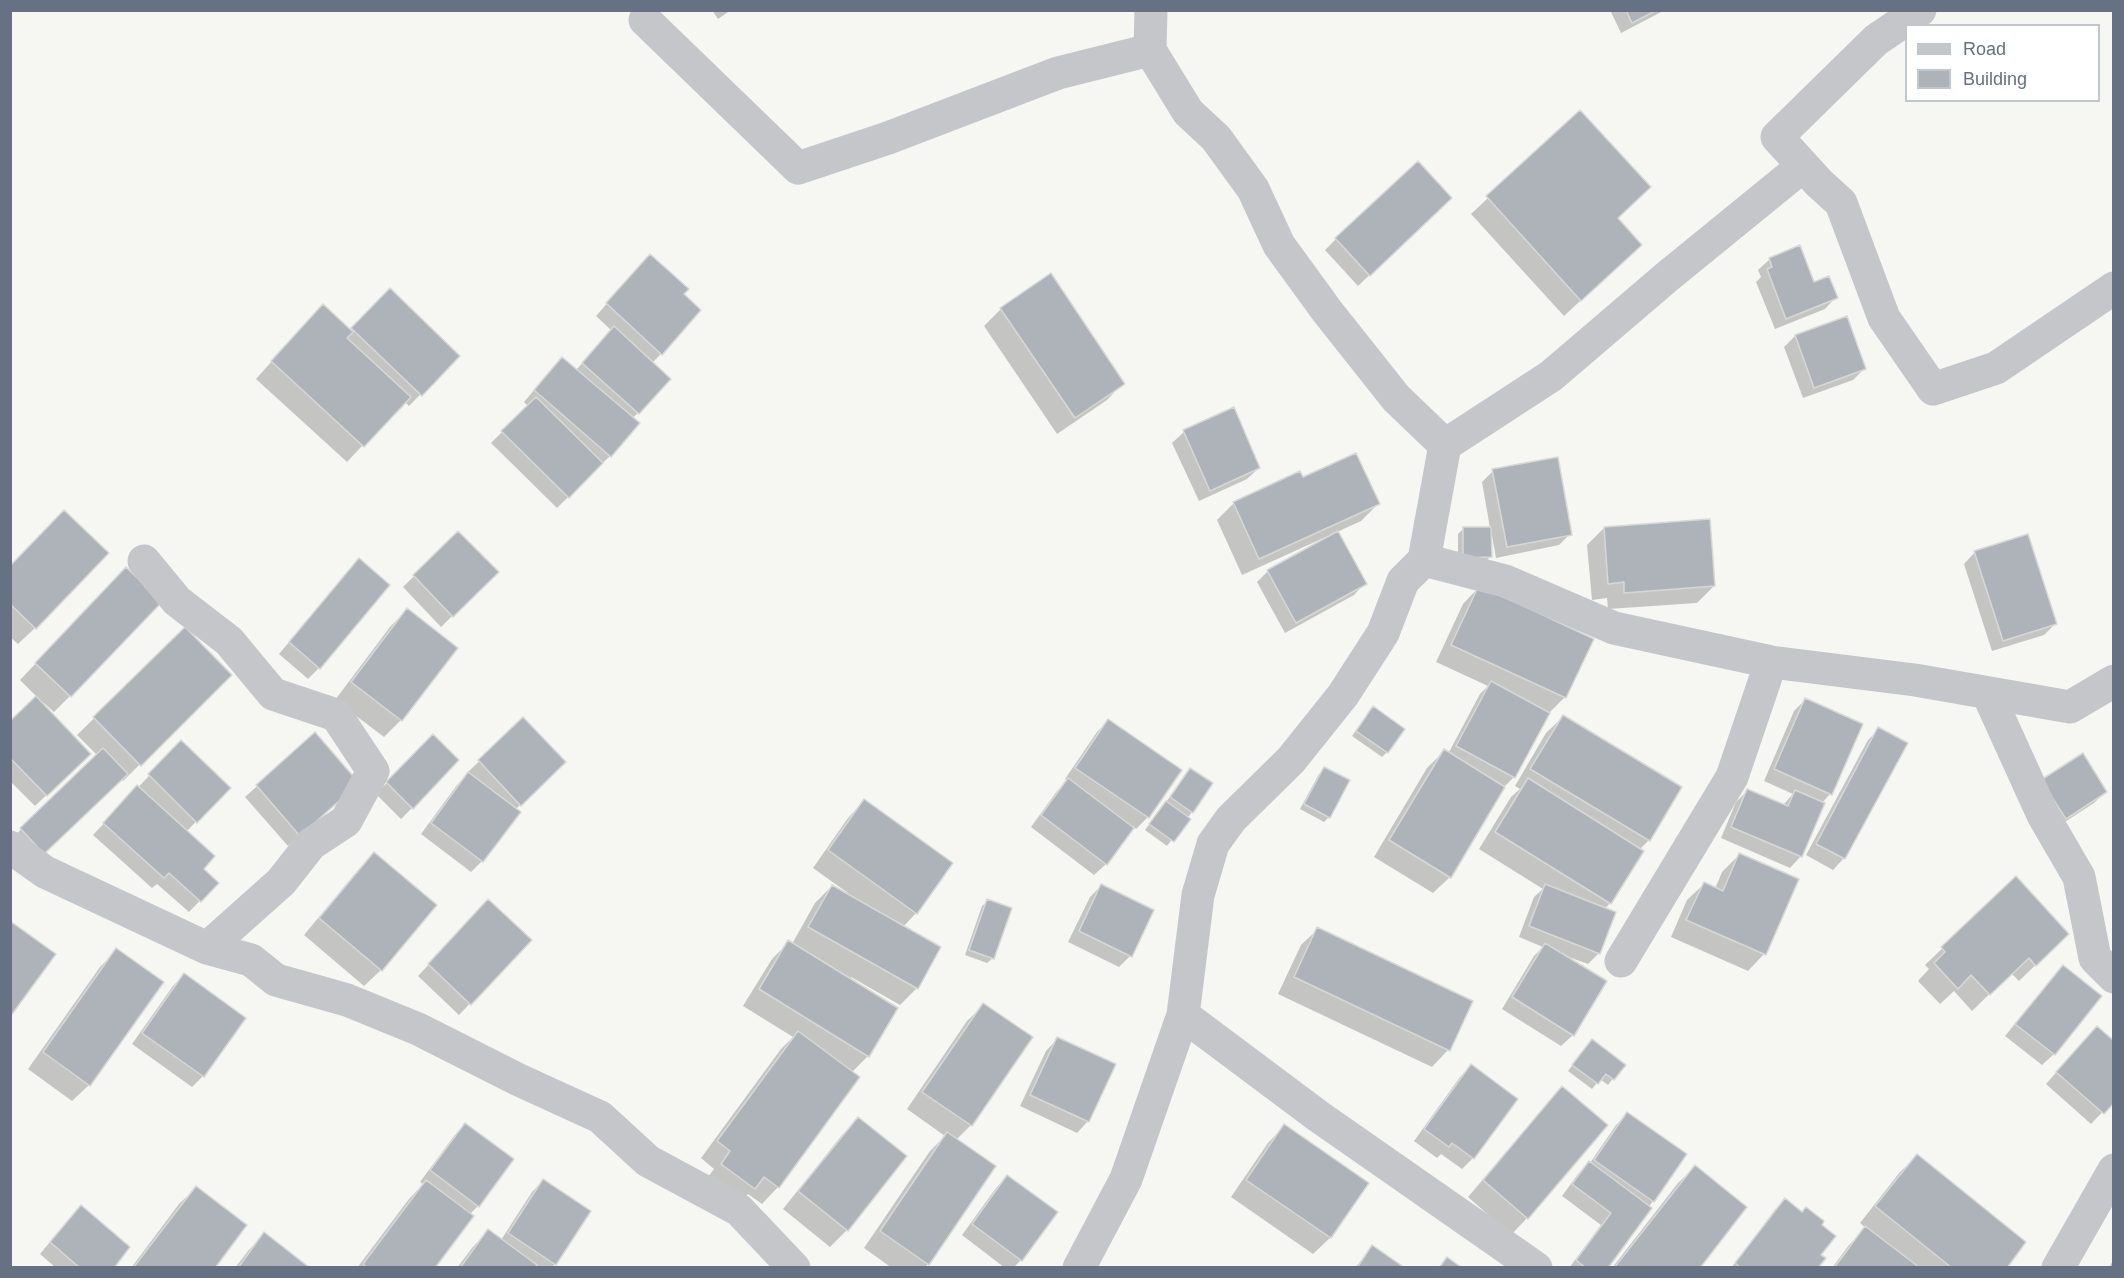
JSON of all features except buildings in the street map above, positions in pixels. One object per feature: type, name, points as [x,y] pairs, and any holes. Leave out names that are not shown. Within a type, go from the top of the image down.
[{"type":"street","points":[[1151,10],[1150,50],[1188,112],[1216,138],[1253,189],[1279,245],[1327,311],[1396,398],[1444,445]]},
{"type":"street","points":[[1920,10],[1876,40],[1777,137],[1841,203],[1884,318],[1933,389],[1996,368],[2114,288]]},
{"type":"street","points":[[645,20],[798,168],[888,138],[1058,73],[1150,50]]},
{"type":"street","points":[[1079,1268],[1126,1179],[1184,1015],[1198,895],[1213,844],[1231,819],[1291,760],[1343,695],[1383,633],[1403,581],[1424,560],[1444,445],[1551,376],[1668,276],[1803,166]]},
{"type":"street","points":[[1424,560],[1505,581],[1614,628],[1772,662],[1915,680],[2070,707],[2114,681]]},
{"type":"street","points":[[144,561],[177,601],[229,641],[273,694],[336,715],[373,771],[346,821],[311,844],[281,882],[207,948]]},
{"type":"street","points":[[1621,961],[1732,777],[1772,662]]},
{"type":"street","points":[[1988,694],[2043,815],[2079,877],[2095,958],[2114,976]]},
{"type":"street","points":[[10,847],[45,872],[207,948],[251,960],[276,980],[347,1000],[418,1029],[519,1080],[600,1117],[648,1161],[739,1210],[794,1268]]},
{"type":"street","points":[[1184,1015],[1318,1116],[1536,1268]]},
{"type":"street","points":[[2058,1268],[2114,1170]]}]
